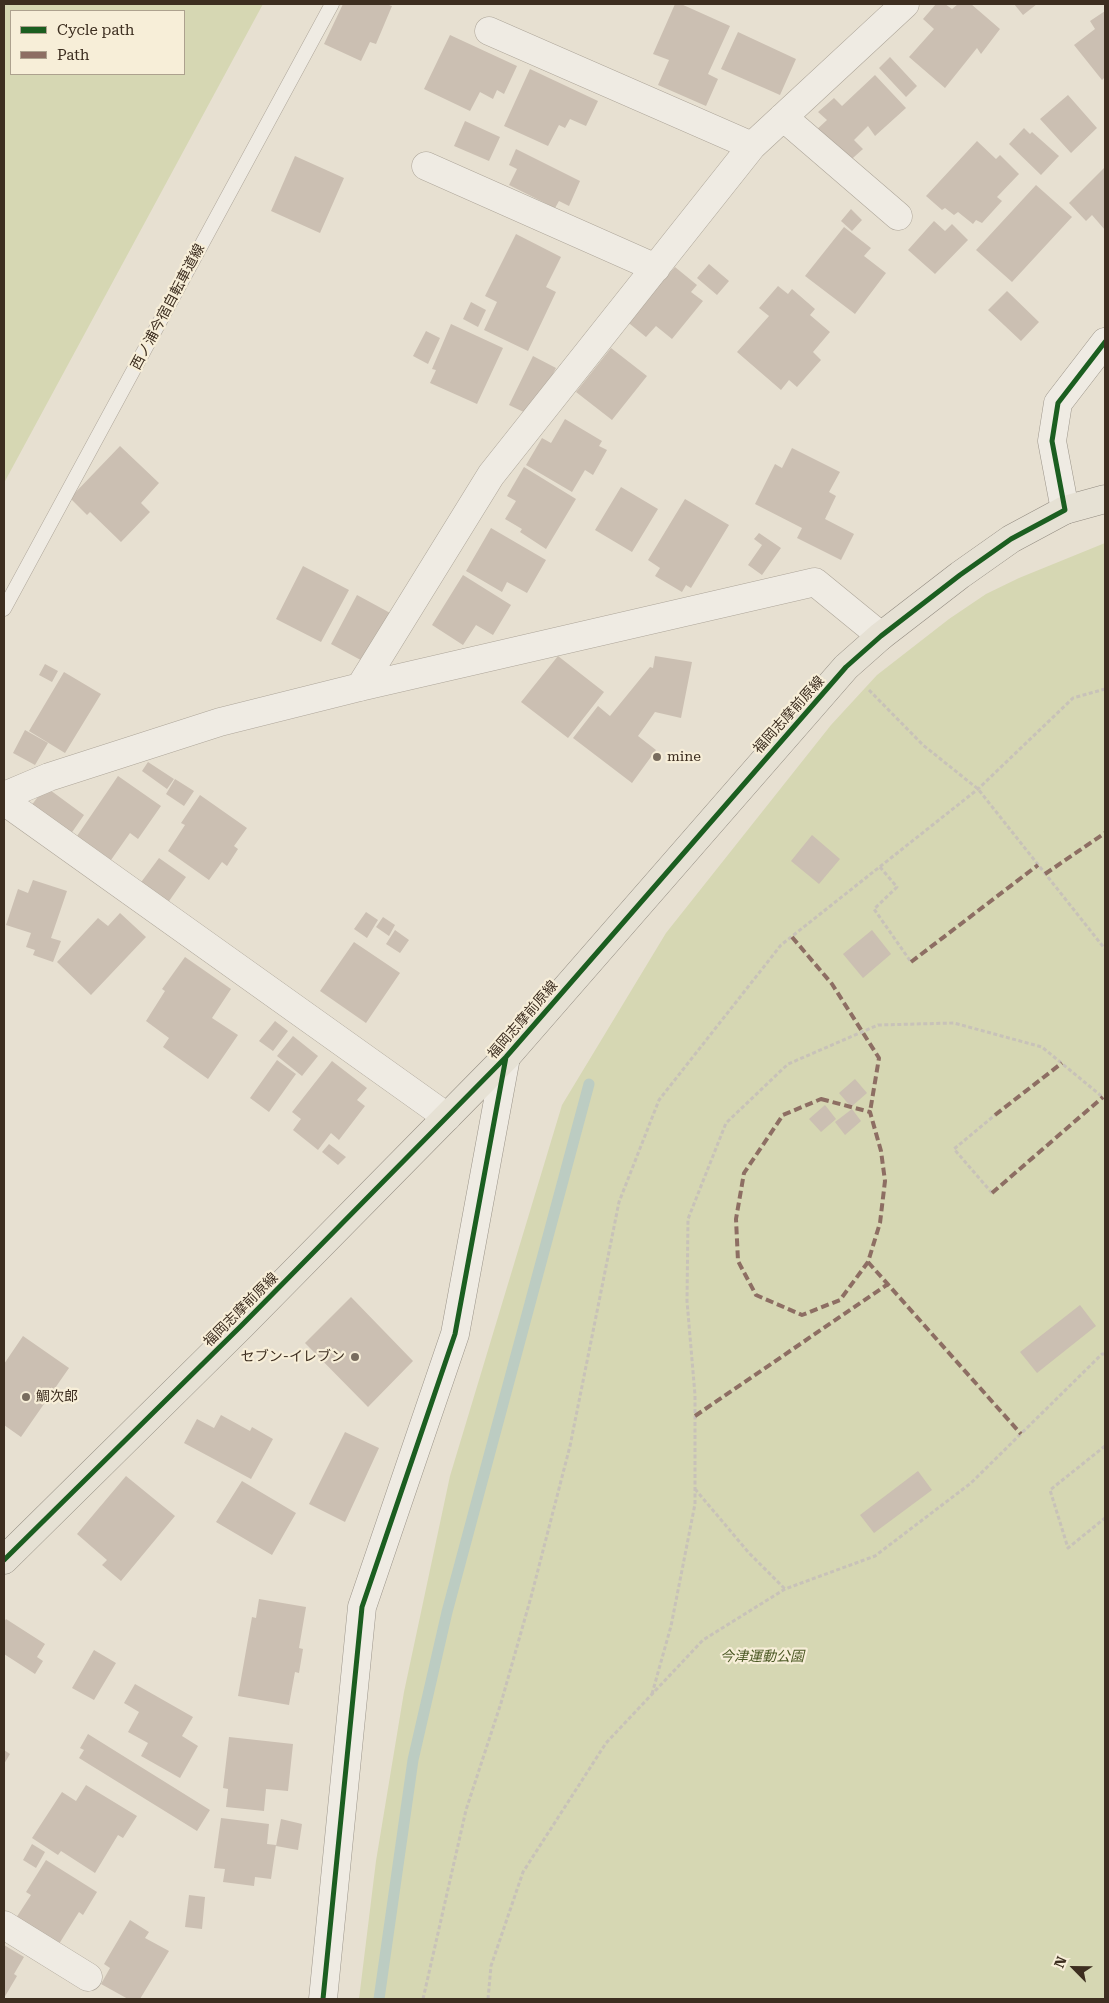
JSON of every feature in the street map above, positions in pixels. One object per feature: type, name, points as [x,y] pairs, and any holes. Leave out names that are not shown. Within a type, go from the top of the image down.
[{"type":"main road","name":"福岡志摩前原線","points":[[4,1560],[227,1340],[506,1057],[846,667],[880,636],[1010,539],[1065,510],[1105,499]]},
{"type":"street","points":[[360,687],[491,475],[752,146],[905,4]]},
{"type":"street","points":[[489,31],[752,146]]},
{"type":"street","points":[[783,117],[898,216]]},
{"type":"street","points":[[426,166],[656,268]]},
{"type":"street","points":[[1065,510],[1052,441],[1058,403],[1105,342]]},
{"type":"street","points":[[4,796],[49,776],[220,722],[360,687],[815,582],[880,636]]},
{"type":"street","points":[[4,801],[447,1117]]},
{"type":"street","points":[[322,1999],[362,1607],[455,1334],[506,1057]]},
{"type":"street","points":[[4,1925],[88,1977]]},
{"type":"lane","name":"西ノ浦今宿自転車道線","points":[[4,610],[332,4]]},
{"type":"path","points":[[846,667],[923,745],[978,789],[1105,949]]},
{"type":"path","points":[[423,1999],[466,1810],[501,1703],[526,1616],[570,1446],[619,1202],[659,1100],[781,945],[978,789],[1073,698],[1105,689]]},
{"type":"path","points":[[880,867],[897,887],[874,908],[911,962]]},
{"type":"path","points":[[652,1694],[671,1626],[695,1504],[695,1395],[687,1301],[688,1218],[726,1123],[788,1064],[878,1025],[954,1023],[1042,1048],[1105,1099]]},
{"type":"path","points":[[992,1193],[954,1149],[994,1114]]},
{"type":"path","points":[[488,1999],[491,1966],[523,1872],[606,1743],[703,1640],[785,1589],[875,1556],[971,1484],[1102,1354],[1105,1354]]},
{"type":"path","points":[[1105,1446],[1050,1490],[1068,1548],[1105,1518]]},
{"type":"path","points":[[695,1489],[749,1553],[785,1589]]},
{"type":"green space","points":[[4,4],[263,4],[4,483]]},
{"type":"green space","name":"今津運動公園","points":[[1105,543],[1105,1999],[359,1999],[376,1861],[404,1692],[450,1476],[562,1105],[666,933],[831,725],[877,675],[949,619],[986,594],[1019,578]]},
{"type":"building","points":[[343,4],[386,4],[392,6],[376,44],[370,42],[361,61],[324,44]]},
{"type":"building","points":[[675,4],[681,4],[730,26],[708,74],[718,79],[706,106],[658,85],[669,60],[653,54]]},
{"type":"building","points":[[936,4],[945,4],[952,9],[958,4],[971,4],[1000,29],[981,54],[977,48],[945,88],[909,57],[934,29],[923,19]]},
{"type":"building","points":[[1014,4],[1037,4],[1023,15]]},
{"type":"building","points":[[1105,11],[1105,77],[1102,80],[1074,45],[1095,29],[1090,21]]},
{"type":"building","points":[[738,32],[796,59],[780,95],[721,69]]},
{"type":"building","points":[[450,35],[517,66],[504,94],[497,90],[493,99],[480,92],[470,111],[424,89]]},
{"type":"building","points":[[890,57],[917,86],[906,97],[879,68]]},
{"type":"building","points":[[530,69],[598,101],[586,126],[570,119],[565,128],[559,125],[548,146],[504,126]]},
{"type":"building","points":[[875,75],[906,108],[875,136],[868,126],[854,140],[863,149],[845,165],[813,133],[827,120],[818,112],[834,98],[842,106]]},
{"type":"building","points":[[1068,95],[1097,128],[1071,153],[1040,119]]},
{"type":"building","points":[[465,121],[500,137],[489,161],[454,146]]},
{"type":"building","points":[[1024,128],[1030,134],[1032,132],[1059,156],[1041,175],[1009,144]]},
{"type":"building","points":[[977,141],[996,159],[1000,155],[1019,174],[997,197],[1002,201],[982,223],[976,220],[973,224],[958,212],[954,215],[945,208],[942,210],[926,196]]},
{"type":"building","points":[[516,149],[580,181],[569,206],[559,201],[555,208],[509,185],[517,169],[509,165]]},
{"type":"building","points":[[295,156],[344,178],[320,233],[271,211]]},
{"type":"building","points":[[1105,167],[1105,230],[1092,215],[1086,221],[1069,203]]},
{"type":"building","points":[[1036,185],[1072,217],[1012,282],[976,250]]},
{"type":"building","points":[[851,209],[862,220],[852,231],[841,221]]},
{"type":"building","points":[[934,221],[945,231],[952,224],[968,240],[935,274],[908,250]]},
{"type":"building","points":[[844,227],[871,248],[864,256],[886,273],[855,314],[805,276]]},
{"type":"building","points":[[516,234],[561,257],[546,287],[556,292],[528,351],[484,330],[497,302],[485,296]]},
{"type":"building","points":[[709,264],[729,281],[717,295],[697,278]]},
{"type":"building","points":[[675,267],[697,285],[691,292],[703,301],[672,339],[656,326],[646,337],[625,320],[665,272],[668,275]]},
{"type":"building","points":[[778,286],[788,294],[792,289],[815,309],[810,315],[830,332],[813,352],[821,360],[797,387],[789,380],[781,390],[737,352],[769,316],[759,308]]},
{"type":"building","points":[[1007,291],[1039,322],[1021,341],[988,310]]},
{"type":"building","points":[[471,302],[486,310],[478,327],[463,319]]},
{"type":"building","points":[[451,324],[503,348],[477,404],[430,383],[436,370],[432,369]]},
{"type":"building","points":[[426,331],[440,338],[428,364],[413,356]]},
{"type":"building","points":[[611,348],[647,376],[612,420],[576,392]]},
{"type":"building","points":[[533,356],[556,368],[532,416],[509,405]]},
{"type":"building","points":[[565,419],[602,441],[599,446],[607,450],[593,475],[585,470],[572,492],[526,465],[542,438],[551,443]]},
{"type":"building","points":[[120,446],[159,483],[141,503],[150,512],[121,542],[90,512],[87,515],[70,498]]},
{"type":"building","points":[[792,448],[840,472],[829,492],[836,496],[825,519],[854,534],[841,560],[797,538],[802,528],[755,504],[775,464],[782,468]]},
{"type":"building","points":[[524,467],[576,499],[546,549],[520,532],[522,529],[505,519],[516,501],[507,496]]},
{"type":"building","points":[[621,487],[658,509],[632,552],[595,530]]},
{"type":"building","points":[[685,499],[729,525],[691,588],[686,585],[682,592],[655,576],[660,568],[648,560]]},
{"type":"building","points":[[491,528],[546,560],[527,593],[507,582],[502,592],[466,571]]},
{"type":"building","points":[[759,533],[781,548],[762,575],[748,565],[762,545],[754,539]]},
{"type":"building","points":[[303,566],[349,590],[321,642],[276,619]]},
{"type":"building","points":[[463,575],[511,605],[493,635],[476,625],[463,645],[432,625]]},
{"type":"building","points":[[357,595],[392,614],[370,665],[331,644]]},
{"type":"building","points":[[558,656],[604,692],[568,738],[521,702]]},
{"type":"building","points":[[655,656],[692,662],[681,718],[655,712],[638,736],[656,750],[632,783],[573,738],[598,706],[610,716],[650,667],[653,668]]},
{"type":"building","points":[[45,664],[58,671],[52,682],[39,675]]},
{"type":"building","points":[[64,672],[101,694],[65,753],[29,731]]},
{"type":"building","points":[[25,730],[48,743],[35,765],[13,753]]},
{"type":"building","points":[[148,762],[174,779],[167,789],[142,771]]},
{"type":"building","points":[[118,776],[161,806],[138,839],[130,833],[111,860],[77,836]]},
{"type":"building","points":[[175,779],[194,791],[184,806],[166,794]]},
{"type":"building","points":[[50,790],[84,815],[68,838],[28,810],[40,794]]},
{"type":"building","points":[[200,795],[247,828],[234,846],[238,849],[227,866],[222,862],[209,880],[168,851],[185,825],[181,823]]},
{"type":"building","points":[[812,835],[840,859],[819,884],[791,861]]},
{"type":"building","points":[[159,858],[186,877],[167,904],[139,885]]},
{"type":"building","points":[[33,880],[67,891],[51,938],[61,941],[53,962],[33,955],[35,950],[26,947],[31,933],[6,925],[18,889],[28,893]]},
{"type":"building","points":[[366,912],[378,920],[367,938],[354,929]]},
{"type":"building","points":[[120,913],[146,937],[91,995],[57,962],[98,918],[108,926]]},
{"type":"building","points":[[383,917],[395,925],[389,936],[376,927]]},
{"type":"building","points":[[395,930],[409,940],[400,953],[386,944]]},
{"type":"building","points":[[872,930],[891,954],[863,978],[843,954]]},
{"type":"building","points":[[354,942],[400,973],[366,1023],[320,991]]},
{"type":"building","points":[[185,957],[231,989],[212,1018],[238,1035],[208,1079],[163,1047],[169,1038],[146,1021],[165,991],[162,989]]},
{"type":"building","points":[[275,1021],[288,1031],[273,1051],[259,1041]]},
{"type":"building","points":[[293,1036],[318,1056],[302,1076],[277,1056]]},
{"type":"building","points":[[277,1060],[296,1074],[269,1112],[250,1098]]},
{"type":"building","points":[[332,1061],[367,1088],[357,1100],[365,1106],[339,1140],[331,1133],[318,1150],[293,1130],[301,1119],[292,1112]]},
{"type":"building","points":[[855,1079],[867,1093],[851,1107],[839,1093]]},
{"type":"building","points":[[825,1105],[836,1119],[821,1132],[809,1119]]},
{"type":"building","points":[[852,1109],[861,1121],[845,1135],[835,1122]]},
{"type":"building","points":[[329,1144],[346,1157],[338,1165],[322,1152]]},
{"type":"building","points":[[351,1297],[413,1361],[368,1407],[305,1343]]},
{"type":"building","points":[[1080,1305],[1096,1326],[1037,1373],[1020,1352]]},
{"type":"building","name":"鯛次郎","points":[[23,1336],[69,1368],[21,1437],[4,1425],[4,1364]]},
{"type":"building","points":[[221,1415],[250,1431],[252,1427],[273,1439],[251,1479],[184,1443],[197,1419],[214,1428]]},
{"type":"building","points":[[345,1432],[379,1448],[345,1522],[309,1504]]},
{"type":"building","points":[[918,1471],[932,1490],[874,1533],[860,1515]]},
{"type":"building","points":[[126,1476],[175,1516],[121,1581],[102,1565],[107,1560],[77,1534]]},
{"type":"building","points":[[242,1481],[296,1513],[272,1555],[216,1522]]},
{"type":"building","points":[[259,1599],[306,1607],[299,1648],[303,1649],[299,1673],[295,1672],[289,1705],[238,1696],[252,1617],[256,1618]]},
{"type":"building","points":[[6,1619],[45,1644],[37,1657],[43,1661],[35,1674],[4,1654],[4,1622]]},
{"type":"building","points":[[94,1650],[116,1663],[94,1700],[72,1688]]},
{"type":"building","points":[[135,1684],[193,1717],[182,1736],[198,1746],[180,1778],[141,1756],[148,1743],[128,1732],[139,1712],[124,1703]]},
{"type":"building","points":[[88,1734],[210,1810],[197,1831],[79,1758],[84,1750],[80,1748]]},
{"type":"building","points":[[229,1737],[293,1744],[288,1791],[266,1789],[264,1811],[226,1807],[228,1789],[223,1788]]},
{"type":"building","points":[[4,1750],[10,1754],[4,1764]]},
{"type":"building","points":[[86,1785],[137,1816],[123,1838],[118,1835],[95,1873],[61,1851],[58,1855],[32,1838],[62,1792],[76,1801]]},
{"type":"building","points":[[221,1818],[269,1824],[267,1844],[276,1845],[271,1879],[255,1877],[254,1886],[223,1882],[225,1869],[214,1868]]},
{"type":"building","points":[[281,1819],[302,1824],[298,1850],[276,1846]]},
{"type":"building","points":[[32,1844],[45,1852],[36,1868],[23,1860]]},
{"type":"building","points":[[46,1860],[97,1892],[83,1915],[79,1912],[59,1944],[16,1918],[31,1895],[26,1892]]},
{"type":"building","points":[[189,1895],[205,1897],[202,1929],[185,1927]]},
{"type":"building","points":[[130,1920],[149,1932],[145,1938],[169,1951],[140,1999],[128,1999],[101,1984],[110,1968],[104,1964]]},
{"type":"building","points":[[4,1945],[24,1957],[14,1974],[17,1976],[4,1998]]},
{"type":"waterway","points":[[379,1999],[413,1760],[447,1612],[589,1084]]},
{"type":"marked path","points":[[1045,874],[1105,833]]},
{"type":"marked path","points":[[911,962],[1038,865]]},
{"type":"marked path","points":[[792,937],[832,984],[879,1058],[870,1112]]},
{"type":"marked path","points":[[995,1115],[1062,1063]]},
{"type":"marked path","points":[[992,1193],[1103,1097]]},
{"type":"marked path","points":[[821,1099],[870,1112],[881,1151],[885,1181],[880,1223],[868,1262],[840,1300],[802,1315],[756,1295],[738,1261],[736,1219],[744,1173],[783,1115],[821,1099]]},
{"type":"marked path","points":[[868,1262],[1021,1434]]},
{"type":"marked path","points":[[695,1416],[888,1284]]},
{"type":"cycle path","points":[[4,1560],[241,1326],[506,1057],[846,667],[881,636],[960,575],[1011,539],[1065,510],[1052,441],[1058,403],[1105,342]]},
{"type":"cycle path","points":[[323,1999],[362,1607],[455,1334],[506,1057]]},
{"type":"place","name":"mine","points":[[657,757]]},
{"type":"place","name":"セブン-イレブン","points":[[355,1357]]},
{"type":"place","name":"鯛次郎","points":[[26,1397]]}]
